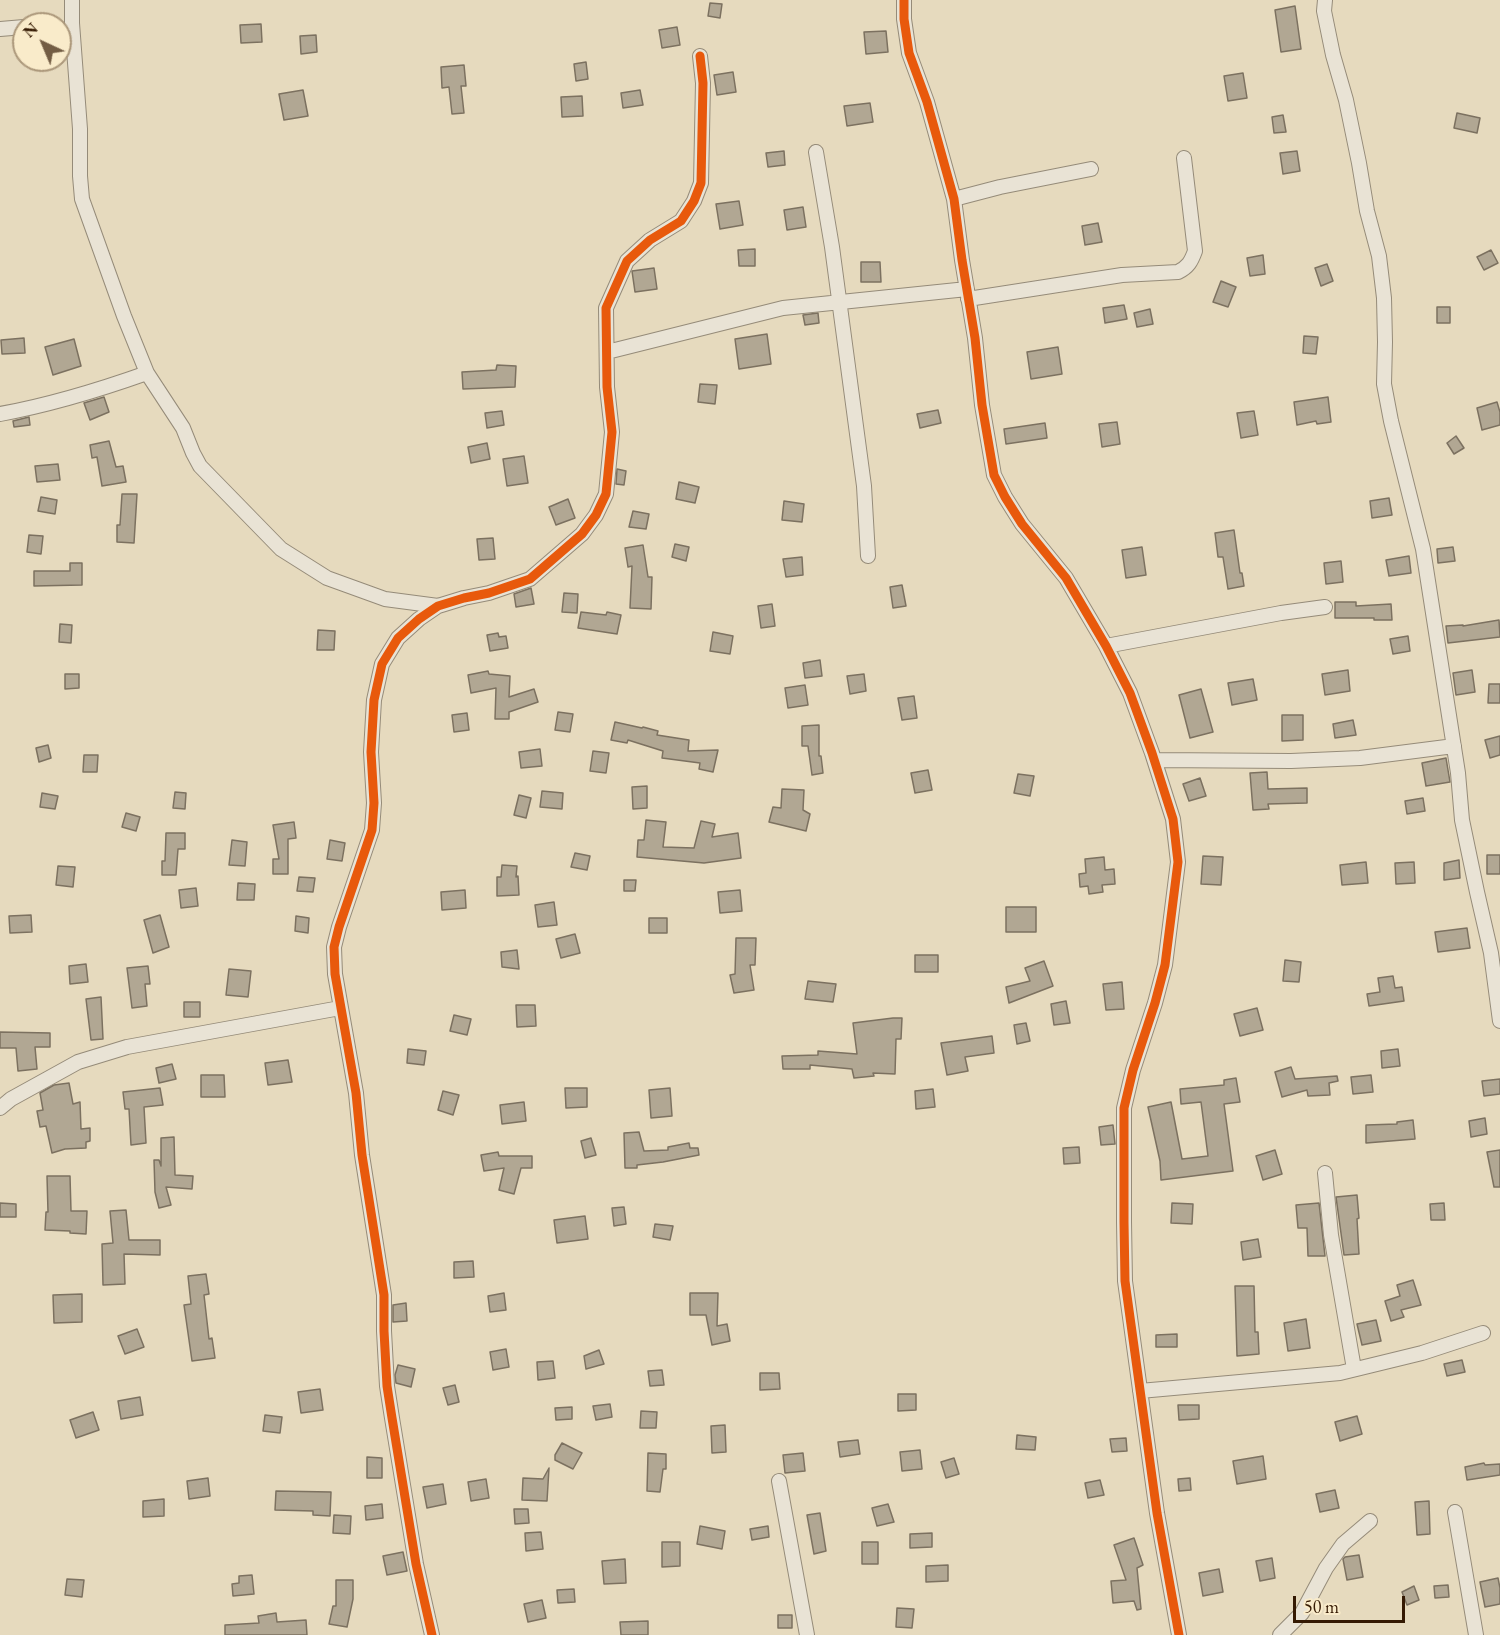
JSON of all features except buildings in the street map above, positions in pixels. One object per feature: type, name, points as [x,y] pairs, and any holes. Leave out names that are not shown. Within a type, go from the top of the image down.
[{"type":"street","points":[[904,0],[909,53],[927,102],[954,199],[975,338],[982,405],[994,475],[1022,524],[1066,578],[1106,646],[1130,693],[1155,760],[1173,819],[1178,862],[1165,965],[1133,1070],[1124,1108],[1125,1281],[1157,1513],[1179,1635]]},
{"type":"street","points":[[1325,0],[1324,11],[1332,55],[1346,100],[1367,211],[1379,256],[1385,320],[1384,384],[1390,421],[1423,549],[1454,746],[1465,835],[1496,962],[1500,1021]]},
{"type":"street","points":[[432,1635],[416,1564],[387,1386],[384,1295],[362,1155],[352,1072],[335,974],[334,947],[339,927],[372,830],[374,803],[371,752],[374,700],[382,664],[398,638],[419,619],[438,606],[489,593],[530,579],[582,534],[596,515],[606,494],[612,432],[607,387],[606,308],[627,261],[650,240],[681,221],[694,201],[701,183],[703,83],[700,56]]},
{"type":"street","points":[[72,68],[80,129],[82,199],[123,316],[147,374],[180,422],[200,466],[281,549],[327,578],[385,599],[438,606]]},
{"type":"street","points":[[816,152],[826,203],[864,486],[868,556]]},
{"type":"street","points":[[607,352],[783,308],[839,301],[967,294],[1122,276],[1178,272],[1186,268],[1195,251],[1184,158]]},
{"type":"street","points":[[954,199],[1000,187],[1091,169]]},
{"type":"street","points":[[0,414],[36,408],[147,374]]},
{"type":"street","points":[[1106,646],[1281,613],[1325,607]]},
{"type":"street","points":[[1155,760],[1291,762],[1360,758],[1454,746]]},
{"type":"street","points":[[0,1108],[11,1099],[78,1062],[128,1047],[340,1008]]},
{"type":"street","points":[[1325,1173],[1331,1235],[1354,1369]]},
{"type":"street","points":[[1140,1391],[1340,1372],[1422,1353],[1484,1333]]},
{"type":"street","points":[[779,1481],[807,1635]]},
{"type":"street","points":[[1455,1512],[1476,1635]]},
{"type":"street","points":[[1280,1635],[1302,1613],[1326,1568],[1343,1544],[1370,1521]]},
{"type":"cycle path","points":[[904,0],[909,53],[927,102],[954,199],[975,338],[982,405],[994,475],[1022,524],[1066,578],[1106,646],[1130,693],[1173,819],[1178,862],[1165,965],[1133,1070],[1124,1108],[1124,1222],[1125,1281],[1157,1513],[1179,1635]]},
{"type":"cycle path","points":[[432,1635],[416,1564],[387,1386],[384,1295],[362,1155],[356,1093],[335,974],[334,947],[339,927],[372,830],[374,803],[371,752],[374,700],[382,664],[398,638],[419,619],[438,606],[489,593],[530,579],[582,534],[596,515],[606,494],[612,432],[607,387],[606,308],[627,261],[650,240],[681,221],[694,201],[701,183],[703,83],[700,56]]}]
